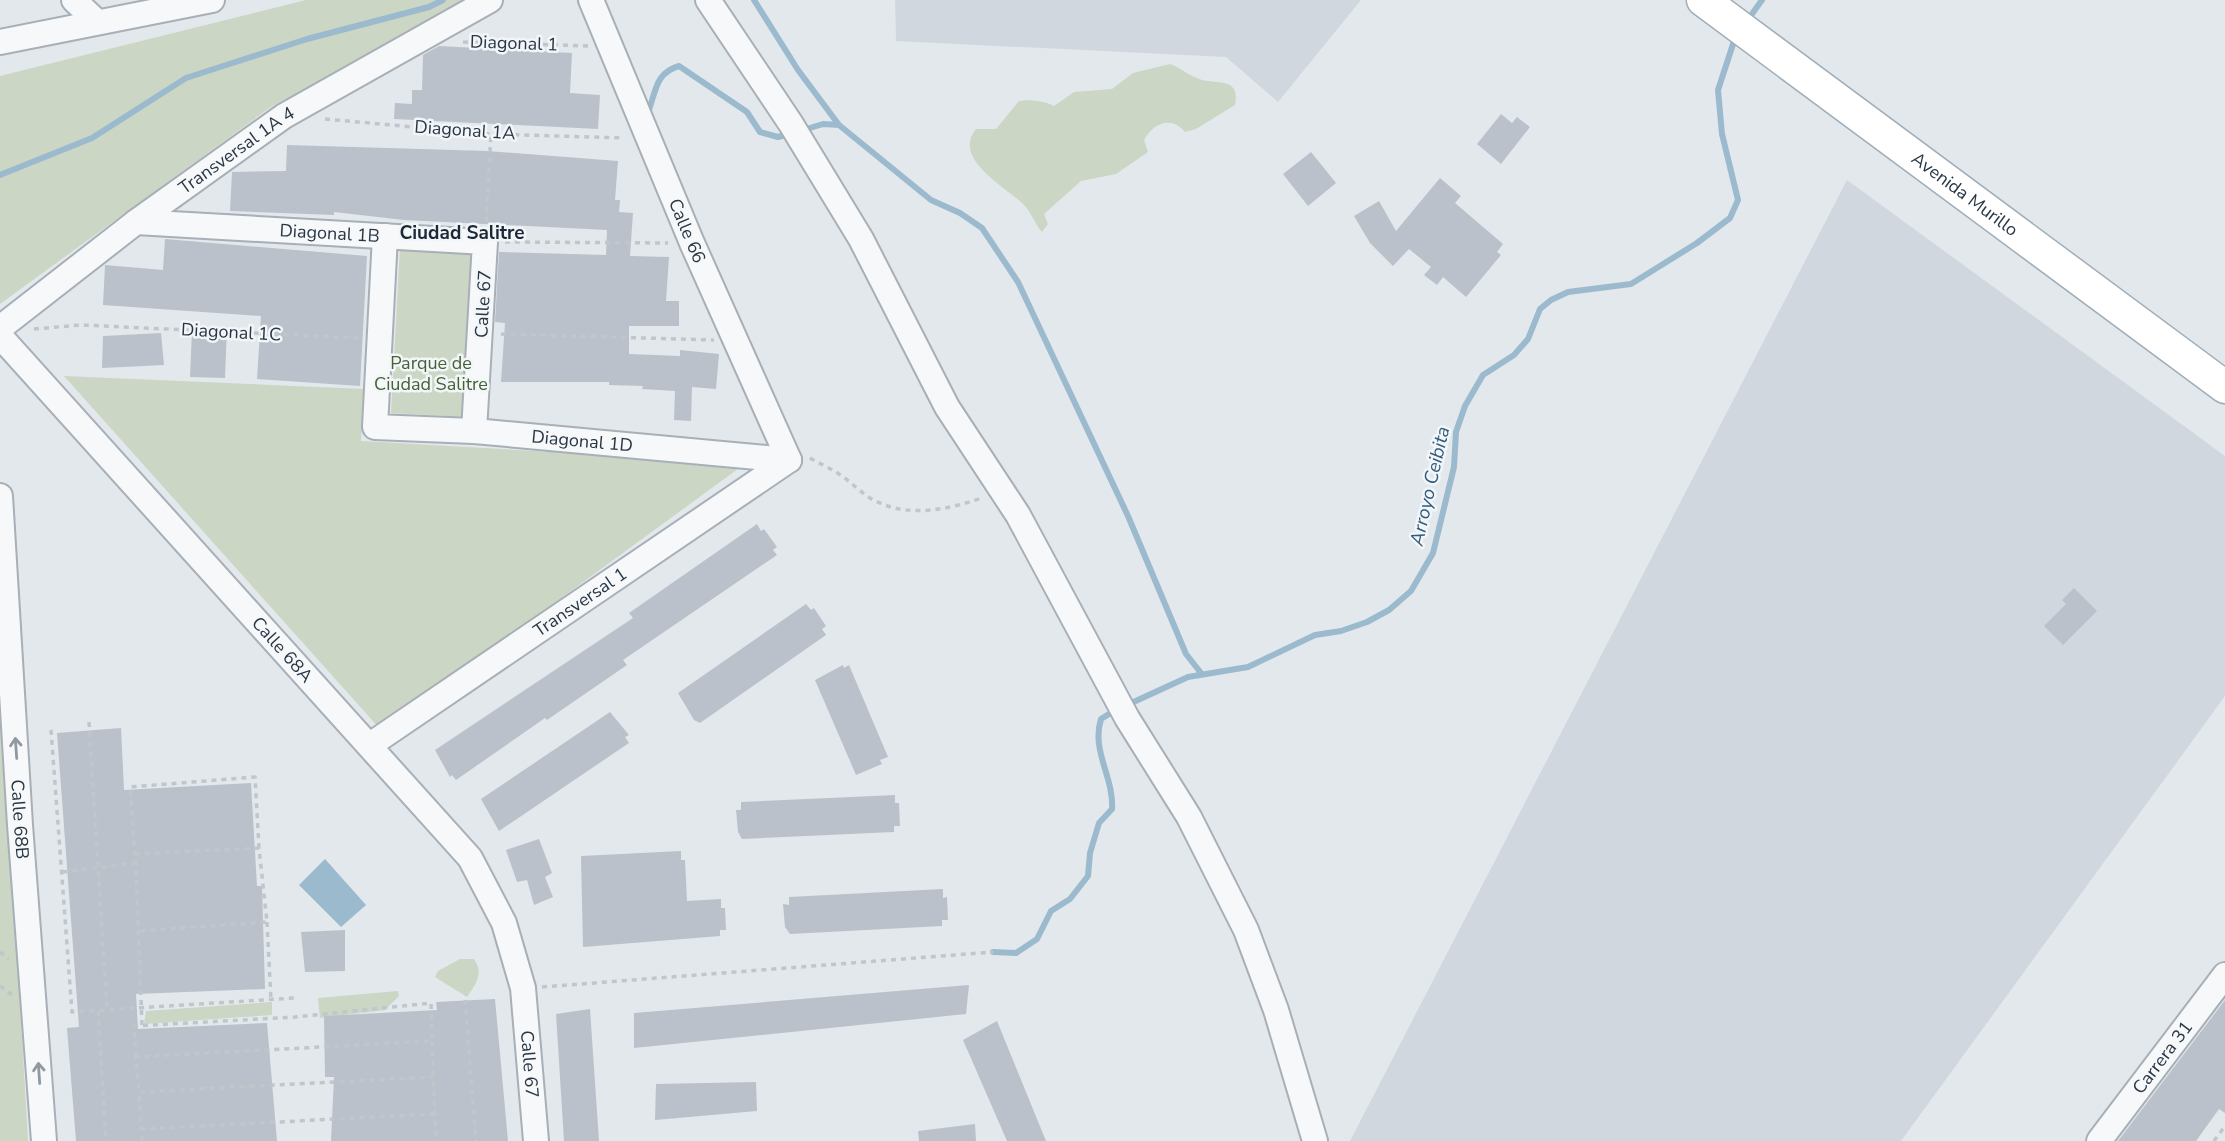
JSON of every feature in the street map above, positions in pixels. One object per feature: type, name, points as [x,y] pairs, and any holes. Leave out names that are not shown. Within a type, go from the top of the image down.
[{"type":"main road","name":"Avenida Murillo","points":[[1703,0],[2225,387]]},
{"type":"street","points":[[74,0],[96,21]]},
{"type":"street","points":[[0,42],[212,0]]},
{"type":"street","name":"Transversal 1A 4","points":[[0,328],[136,222],[284,116],[490,0]]},
{"type":"street","name":"Calle 66","points":[[591,0],[734,341],[785,450]]},
{"type":"street","points":[[708,0],[795,131],[861,239],[947,407],[1018,515],[1122,708],[1189,817],[1246,930],[1276,1010],[1315,1141]]},
{"type":"street","name":"Diagonal 1B","points":[[136,222],[485,242]]},
{"type":"street","points":[[381,339],[385,236]]},
{"type":"street","name":"Calle 67","points":[[474,431],[482,333],[485,242]]},
{"type":"street","name":"Calle 68A","points":[[0,336],[370,745],[477,855],[505,923],[523,988]]},
{"type":"street","name":"Diagonal 1D","points":[[381,339],[375,427],[785,450]]},
{"type":"street","name":"Transversal 1","points":[[370,745],[785,450]]},
{"type":"street","name":"Calle 68B","points":[[0,496],[7,701],[19,806],[44,1141]]},
{"type":"street","points":[[0,828],[19,806]]},
{"type":"street","name":"Carrera 31","points":[[2099,1141],[2225,975]]},
{"type":"street","name":"Calle 67","points":[[523,988],[537,1141]]},
{"type":"path","name":"Diagonal 1","points":[[460,41],[610,47]]},
{"type":"path","name":"Diagonal 1A","points":[[284,116],[491,134],[647,138]]},
{"type":"path","points":[[491,134],[485,242],[692,243]]},
{"type":"path","name":"Diagonal 1C","points":[[27,329],[81,325],[381,339]]},
{"type":"path","points":[[482,333],[734,341]]},
{"type":"path","points":[[785,450],[838,473],[870,498],[913,512],[943,510],[986,497],[999,488]]},
{"type":"path","points":[[89,722],[107,1010]]},
{"type":"path","points":[[51,730],[72,1012],[294,998]]},
{"type":"path","points":[[142,1025],[136,863],[130,787],[255,777],[271,1000]]},
{"type":"path","points":[[135,855],[260,848]]},
{"type":"path","points":[[61,872],[136,863]]},
{"type":"path","points":[[139,931],[267,922]]},
{"type":"path","points":[[523,988],[993,952]]},
{"type":"path","points":[[465,1000],[476,1141]]},
{"type":"path","points":[[142,1141],[134,1026],[295,1017],[431,1003],[436,1141]]},
{"type":"path","points":[[97,1011],[106,1141]]},
{"type":"path","points":[[135,1057],[432,1041]]},
{"type":"path","points":[[139,1092],[433,1077]]},
{"type":"path","points":[[140,1129],[435,1114]]},
{"type":"path","points":[[2214,1141],[2225,1126]]},
{"type":"shaded area","points":[[895,0],[1361,0],[1278,102],[1226,57],[896,41]]},
{"type":"shaded area","points":[[1847,180],[2225,456],[2225,696],[1901,1141],[1350,1141]]},
{"type":"green space","points":[[306,0],[479,0],[272,106],[0,304],[0,76]]},
{"type":"green space","points":[[1170,64],[1198,79],[1232,86],[1236,96],[1235,105],[1196,129],[1185,132],[1175,124],[1158,125],[1144,140],[1148,152],[1116,174],[1081,181],[1044,214],[1048,224],[1042,232],[1027,208],[976,162],[970,140],[976,129],[996,129],[1019,101],[1037,101],[1054,106],[1074,92],[1112,89],[1133,73]]},
{"type":"green space","name":"Parque de Ciudad Salitre","points":[[400,248],[474,250],[468,417],[391,413]]},
{"type":"green space","points":[[64,376],[364,389],[361,441],[746,463],[381,730]]},
{"type":"green space","points":[[0,704],[3,707],[28,1141],[0,1141]]},
{"type":"green space","points":[[460,959],[474,959],[479,974],[467,997],[435,977],[438,971]]},
{"type":"green space","points":[[398,991],[399,996],[385,1010],[320,1018],[318,998]]},
{"type":"green space","points":[[272,1002],[272,1015],[144,1024],[146,1011]]},
{"type":"water","points":[[325,859],[366,905],[341,927],[299,885]]},
{"type":"building","points":[[439,46],[572,53],[570,93],[600,95],[598,129],[394,119],[395,103],[412,104],[412,90],[422,90],[423,55]]},
{"type":"building","points":[[1501,114],[1512,123],[1517,117],[1530,127],[1501,164],[1477,144]]},
{"type":"building","points":[[287,145],[487,151],[618,161],[615,200],[620,200],[619,212],[633,213],[630,256],[669,257],[666,301],[679,301],[679,326],[629,326],[629,354],[680,356],[680,350],[719,354],[716,389],[692,387],[691,421],[674,420],[675,391],[609,385],[609,382],[501,382],[505,323],[495,322],[499,252],[606,255],[607,230],[404,220],[334,212],[334,215],[230,211],[232,172],[286,171]]},
{"type":"building","points":[[1311,152],[1336,183],[1308,206],[1283,174]]},
{"type":"building","points":[[1440,178],[1461,196],[1455,203],[1503,244],[1497,252],[1501,255],[1466,297],[1443,277],[1437,285],[1424,275],[1431,267],[1409,249],[1393,266],[1370,243],[1354,216],[1379,201],[1396,231]]},
{"type":"building","points":[[165,239],[367,256],[360,386],[257,379],[261,316],[103,305],[105,265],[163,270]]},
{"type":"building","points":[[227,326],[225,378],[190,377],[192,330]]},
{"type":"building","points":[[161,333],[164,365],[102,368],[103,336]]},
{"type":"building","points":[[757,524],[777,547],[773,550],[777,555],[623,660],[627,665],[547,720],[545,718],[456,780],[452,775],[450,777],[435,750],[633,618],[629,613]]},
{"type":"building","points":[[2074,588],[2097,611],[2063,645],[2044,626],[2066,604],[2062,600]]},
{"type":"building","points":[[806,604],[811,610],[814,608],[826,626],[822,629],[826,635],[700,723],[694,720],[678,693]]},
{"type":"building","points":[[843,665],[844,668],[849,665],[888,757],[880,760],[882,764],[856,775],[815,680]]},
{"type":"building","points":[[610,712],[629,735],[625,737],[629,743],[499,831],[481,799]]},
{"type":"building","points":[[121,728],[124,790],[251,783],[257,886],[262,886],[265,989],[136,994],[138,1029],[267,1023],[277,1141],[76,1141],[67,1028],[79,1027],[57,733]]},
{"type":"building","points":[[895,795],[895,803],[899,803],[900,826],[894,826],[894,832],[742,839],[738,832],[736,810],[741,810],[741,802]]},
{"type":"building","points":[[539,839],[552,873],[545,877],[553,897],[534,905],[527,880],[517,882],[506,850]]},
{"type":"building","points":[[681,851],[681,860],[685,860],[687,901],[721,899],[721,908],[725,908],[726,930],[720,930],[720,936],[583,947],[581,856]]},
{"type":"building","points":[[943,889],[943,898],[947,897],[948,920],[942,920],[942,926],[790,934],[785,927],[783,904],[789,905],[789,897]]},
{"type":"building","points":[[345,930],[345,971],[305,972],[301,932]]},
{"type":"building","points":[[969,985],[966,1014],[634,1048],[634,1013]]},
{"type":"building","points":[[495,999],[508,1141],[331,1141],[334,1077],[325,1077],[324,1016],[437,1010],[436,1002]]},
{"type":"building","points":[[2225,1000],[2225,1113],[2219,1109],[2196,1141],[2118,1141]]},
{"type":"building","points":[[590,1009],[599,1141],[564,1141],[556,1014]]},
{"type":"building","points":[[997,1021],[1046,1141],[1007,1141],[963,1040]]},
{"type":"building","points":[[756,1082],[757,1111],[655,1120],[656,1084]]},
{"type":"building","points":[[975,1124],[976,1141],[919,1141],[918,1131]]},
{"type":"waterway","points":[[0,175],[92,138],[186,78],[307,39],[429,7],[443,0]]},
{"type":"waterway","points":[[754,0],[798,70],[839,125]]},
{"type":"waterway","name":"Arroyo Ceibita","points":[[1747,21],[1762,0]]},
{"type":"waterway","name":"Arroyo Ceibita","points":[[1127,705],[1188,677],[1248,667],[1315,635],[1341,631],[1367,622],[1389,610],[1411,591],[1433,553],[1454,467],[1456,432],[1465,406],[1483,375],[1514,355],[1528,339],[1540,309],[1551,300],[1568,292],[1631,284],[1697,243],[1730,218],[1738,200],[1722,134],[1718,90],[1736,35]]},
{"type":"waterway","points":[[647,115],[660,79],[679,66],[747,112],[760,132],[778,137],[789,134]]},
{"type":"waterway","points":[[800,131],[823,124],[839,125],[931,200],[960,213],[982,228],[1018,282],[1128,516],[1186,654],[1201,673]]},
{"type":"waterway","name":"Arroyo Ceibita","points":[[993,952],[1016,953],[1037,939],[1051,911],[1070,899],[1088,876],[1090,853],[1099,823],[1112,809],[1110,786],[1099,742],[1101,719],[1117,709]]},
{"type":"district","name":"Ciudad Salitre","points":[[462,233]]}]
